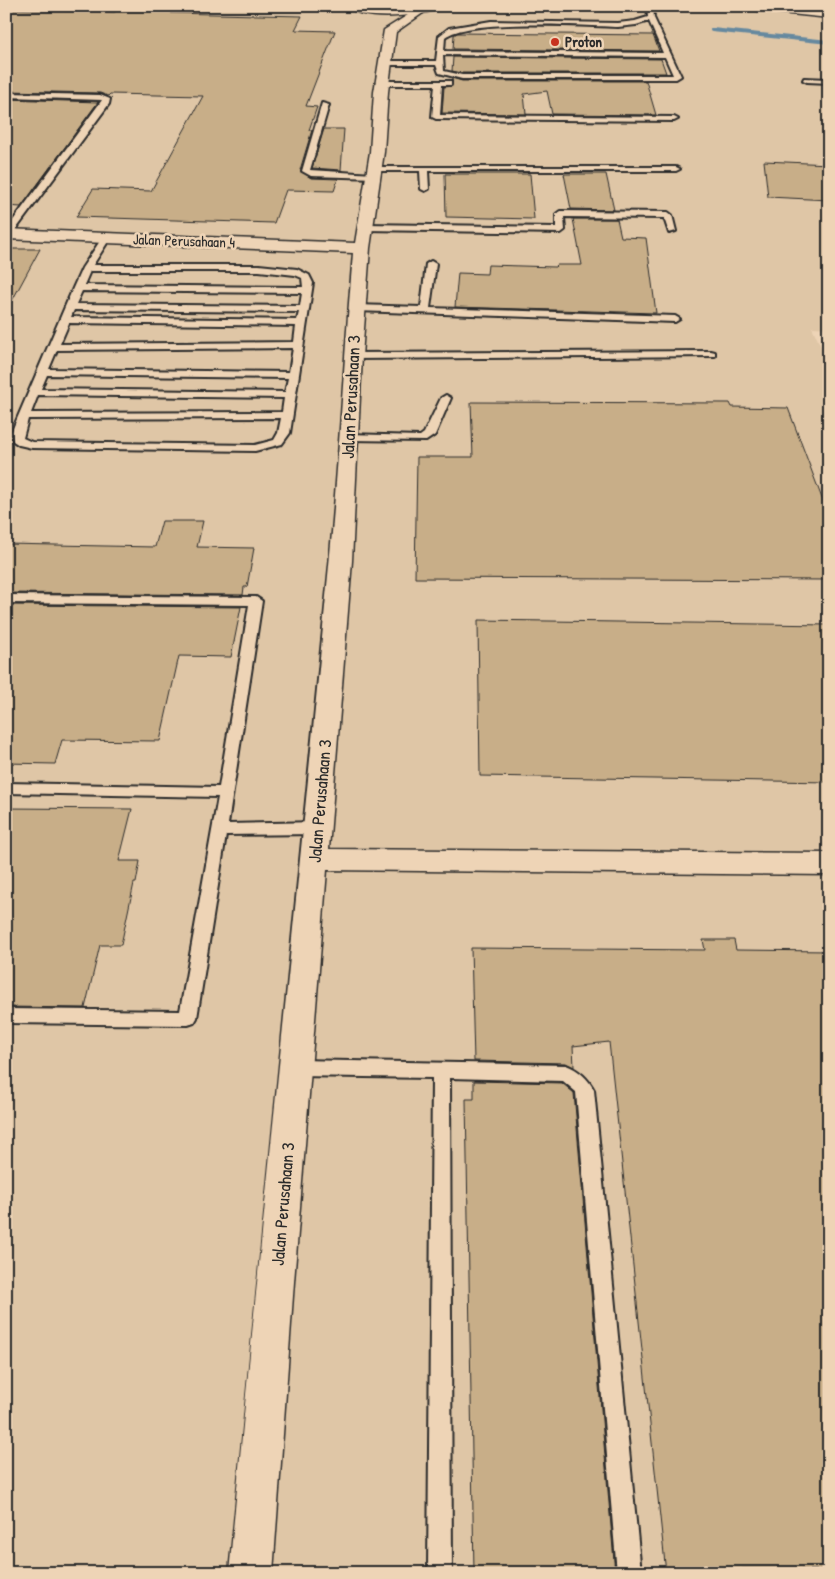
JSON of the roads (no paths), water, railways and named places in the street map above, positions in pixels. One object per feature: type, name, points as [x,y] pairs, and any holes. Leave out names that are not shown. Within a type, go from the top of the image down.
[{"type":"street","points":[[741,6],[829,15]]},
{"type":"street","points":[[356,8],[388,12],[419,11],[436,7]]},
{"type":"street","points":[[356,8],[376,17],[390,30],[419,11]]},
{"type":"street","name":"Jalan Perusahaan 3","points":[[251,1573],[340,571],[356,308],[363,237],[374,172],[390,30]]},
{"type":"street","name":"Jalan Perusahaan 4","points":[[7,234],[107,238],[363,237]]},
{"type":"street","points":[[315,860],[829,864]]},
{"type":"lane","points":[[650,6],[651,18],[676,76],[666,79],[462,77],[441,72],[439,63],[442,36],[451,29],[491,23],[618,25],[645,21],[651,18]]},
{"type":"lane","points":[[440,53],[668,55]]},
{"type":"lane","points":[[384,73],[439,63]]},
{"type":"lane","points":[[384,73],[439,83],[641,85]]},
{"type":"lane","points":[[807,80],[829,81]]},
{"type":"lane","points":[[439,83],[436,117],[674,119]]},
{"type":"lane","points":[[6,95],[100,97],[106,99],[106,102],[7,234]]},
{"type":"lane","points":[[325,105],[306,171],[311,174],[424,169],[676,169]]},
{"type":"lane","points":[[424,169],[425,189]]},
{"type":"lane","points":[[363,237],[562,230],[560,214],[668,215],[672,231]]},
{"type":"lane","points":[[87,268],[281,270],[297,272],[306,277],[308,283],[294,375],[284,433],[278,442],[255,448],[32,446],[22,443],[17,439],[17,433],[78,288],[87,268],[107,238]]},
{"type":"lane","points":[[425,310],[431,264]]},
{"type":"lane","points":[[78,288],[307,290]]},
{"type":"lane","points":[[71,307],[304,309]]},
{"type":"lane","points":[[356,308],[675,319]]},
{"type":"lane","points":[[65,320],[302,323]]},
{"type":"lane","points":[[54,347],[298,345]]},
{"type":"lane","points":[[353,356],[711,354]]},
{"type":"lane","points":[[43,372],[294,375]]},
{"type":"lane","points":[[35,392],[290,395]]},
{"type":"lane","points":[[348,437],[422,439],[430,435],[446,398]]},
{"type":"lane","points":[[24,416],[287,415]]},
{"type":"lane","points":[[6,599],[256,601],[188,1018],[6,1016]]},
{"type":"lane","points":[[6,788],[226,792]]},
{"type":"lane","points":[[219,830],[318,828]]},
{"type":"lane","points":[[296,1068],[566,1072],[577,1080],[585,1090],[629,1573]]},
{"type":"lane","points":[[440,1573],[441,1070]]},
{"type":"waterway","points":[[712,30],[829,42]]},
{"type":"place","name":"Proton","points":[[555,42]]}]
